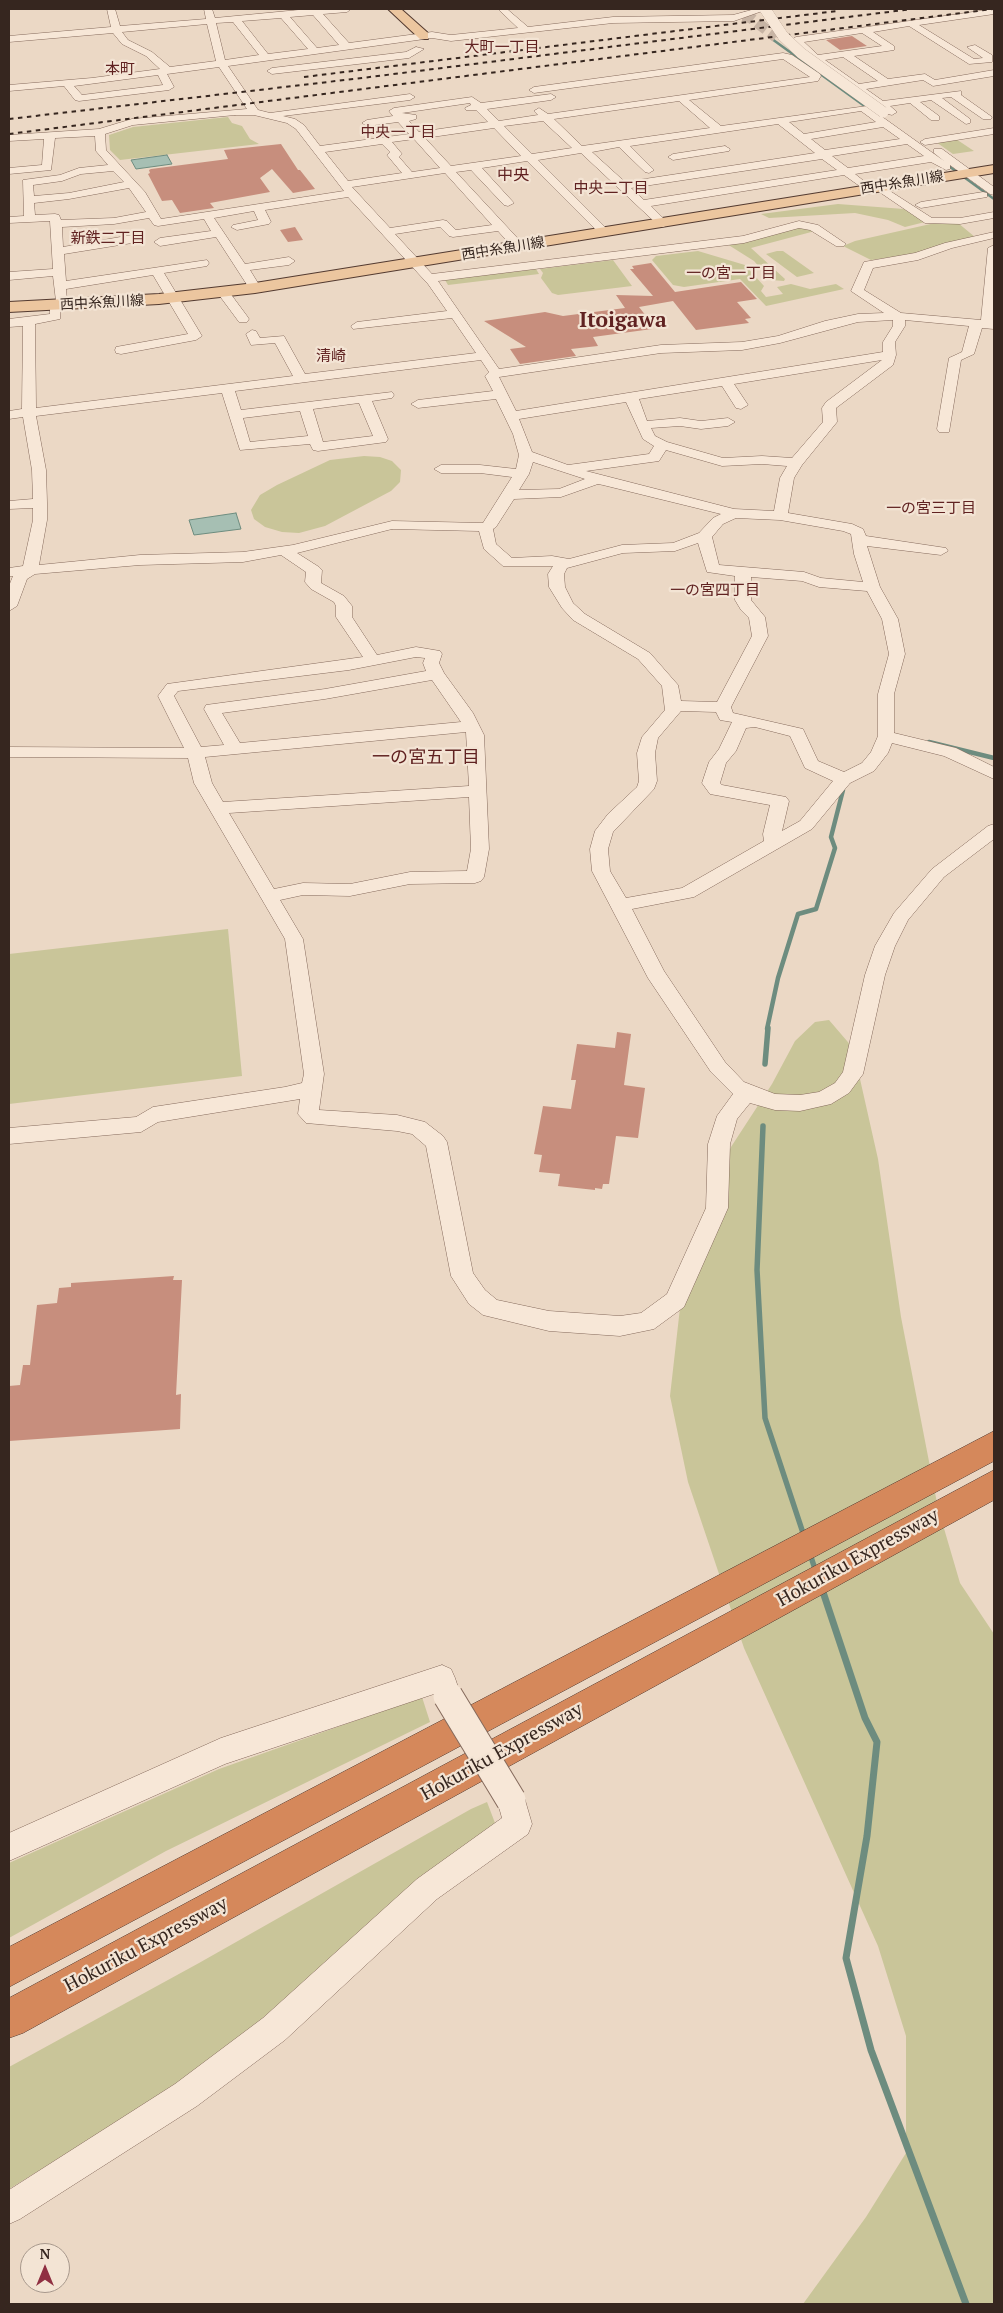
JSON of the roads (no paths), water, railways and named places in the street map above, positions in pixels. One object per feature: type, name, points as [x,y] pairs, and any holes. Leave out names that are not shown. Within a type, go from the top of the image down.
[{"type":"highway","name":"Hokuriku Expressway","points":[[9,1968],[994,1446]]},
{"type":"highway","name":"Hokuriku Expressway","points":[[9,2019],[994,1484]]},
{"type":"main road","points":[[394,9],[424,36]]},
{"type":"main road","name":"西中糸魚川線","points":[[9,307],[173,298],[255,288],[663,224],[957,172],[994,169]]},
{"type":"street","points":[[66,84],[79,98],[169,87],[164,72],[149,54],[125,42],[115,25],[111,9]]},
{"type":"street","points":[[115,25],[145,17],[210,15],[236,20],[347,9]]},
{"type":"street","points":[[502,9],[526,30]]},
{"type":"street","points":[[620,9],[629,20]]},
{"type":"street","points":[[744,15],[753,9]]},
{"type":"street","points":[[9,88],[66,84],[164,72],[424,36],[450,38],[629,20],[734,18],[764,9],[783,36],[801,53],[883,108],[912,100],[972,91]]},
{"type":"street","points":[[314,11],[346,46]]},
{"type":"street","points":[[957,172],[925,142],[904,127],[858,87],[815,57],[796,40],[994,11]]},
{"type":"street","points":[[9,39],[210,15]]},
{"type":"street","points":[[210,15],[221,63],[235,76],[254,112]]},
{"type":"street","points":[[284,16],[316,51]]},
{"type":"street","points":[[236,20],[265,57]]},
{"type":"street","points":[[910,23],[994,74]]},
{"type":"street","points":[[794,60],[891,48],[864,30]]},
{"type":"street","points":[[776,37],[784,43],[799,43]]},
{"type":"street","points":[[407,38],[419,49]]},
{"type":"street","points":[[258,73],[409,55],[419,49],[454,45],[450,38]]},
{"type":"street","points":[[972,47],[989,57],[989,60],[975,62]]},
{"type":"street","points":[[845,54],[886,83]]},
{"type":"street","points":[[317,150],[784,84],[814,79],[816,76],[794,60],[783,56],[534,90]]},
{"type":"street","points":[[750,60],[784,84]]},
{"type":"street","points":[[367,123],[398,114],[476,103],[528,100],[765,70]]},
{"type":"street","points":[[960,70],[971,77]]},
{"type":"street","points":[[653,74],[718,130]]},
{"type":"street","points":[[858,87],[925,77],[933,83],[994,74]]},
{"type":"street","points":[[561,87],[570,94]]},
{"type":"street","points":[[953,94],[987,116]]},
{"type":"street","points":[[266,115],[410,96]]},
{"type":"street","points":[[933,97],[966,121]]},
{"type":"street","points":[[384,100],[519,247]]},
{"type":"street","points":[[528,100],[624,186],[663,224]]},
{"type":"street","points":[[912,100],[935,118]]},
{"type":"street","points":[[476,103],[605,233]]},
{"type":"street","points":[[100,132],[101,151],[133,184],[158,223],[258,208],[410,176],[863,108],[908,141],[989,193],[994,203]]},
{"type":"street","points":[[9,138],[100,132],[140,121],[254,112],[295,123],[348,189],[414,263],[430,278],[496,372]]},
{"type":"street","points":[[781,121],[846,172],[929,221],[960,221],[994,215]]},
{"type":"street","points":[[802,137],[884,124]]},
{"type":"street","points":[[925,142],[994,131]]},
{"type":"street","points":[[686,135],[707,152]]},
{"type":"street","points":[[9,171],[47,168],[50,136]]},
{"type":"street","points":[[384,140],[396,154],[392,155],[410,176]]},
{"type":"street","points":[[624,186],[908,141]]},
{"type":"street","points":[[622,144],[649,170]]},
{"type":"street","points":[[672,157],[707,152],[727,154],[704,164],[685,166]]},
{"type":"street","points":[[692,154],[704,164]]},
{"type":"street","points":[[643,204],[934,158]]},
{"type":"street","points":[[474,166],[508,203]]},
{"type":"street","points":[[30,218],[27,182],[62,178],[79,171],[116,167]]},
{"type":"street","points":[[29,200],[69,196],[133,184]]},
{"type":"street","points":[[922,205],[989,193]]},
{"type":"street","points":[[227,212],[239,231],[265,222],[258,208]]},
{"type":"street","points":[[56,224],[114,221],[153,214]]},
{"type":"street","points":[[207,215],[255,288]]},
{"type":"street","points":[[9,220],[54,216],[56,218],[58,250],[63,272],[56,316],[30,322],[9,324]]},
{"type":"street","points":[[386,232],[443,223],[453,234],[501,227]]},
{"type":"street","points":[[430,278],[744,239],[799,224],[814,227],[840,244]]},
{"type":"street","points":[[160,242],[219,233]]},
{"type":"street","points":[[58,250],[132,239]]},
{"type":"street","points":[[898,316],[857,291],[868,265],[918,256],[949,245],[993,240],[986,324],[970,342],[968,354],[955,358],[944,429]]},
{"type":"street","points":[[242,268],[289,261]]},
{"type":"street","points":[[60,286],[203,263]]},
{"type":"street","points":[[121,350],[196,336],[157,271]]},
{"type":"street","points":[[9,276],[63,272]]},
{"type":"street","points":[[223,292],[243,319]]},
{"type":"street","points":[[357,326],[456,314]]},
{"type":"street","points":[[780,516],[787,478],[796,463],[830,422],[829,408],[831,404],[888,362],[890,355],[888,342],[899,326],[898,316]]},
{"type":"street","points":[[9,572],[140,560],[223,559],[284,551],[392,525],[485,527],[491,524],[522,474],[526,455],[511,416],[492,376],[496,372],[661,349],[742,346],[780,339],[843,320],[898,316],[986,324]]},
{"type":"street","points":[[9,606],[20,578],[30,570],[40,520],[39,470],[29,413],[30,322]]},
{"type":"street","points":[[252,334],[256,342],[279,338],[304,378],[312,405],[318,447],[381,439],[364,398]]},
{"type":"street","points":[[511,416],[890,355]]},
{"type":"street","points":[[9,415],[484,356]]},
{"type":"street","points":[[725,381],[741,405]]},
{"type":"street","points":[[227,388],[245,448],[316,439]]},
{"type":"street","points":[[418,404],[501,394]]},
{"type":"street","points":[[236,415],[387,395]]},
{"type":"street","points":[[631,398],[650,439],[662,445],[722,462],[762,460],[796,463]]},
{"type":"street","points":[[642,425],[680,422],[701,425],[728,422]]},
{"type":"street","points":[[569,469],[654,458],[662,445]]},
{"type":"street","points":[[526,455],[599,479],[734,512],[780,516],[847,527],[858,532],[861,554],[872,587],[890,619],[897,654],[886,694],[886,736],[879,753],[868,767],[844,779],[806,825],[687,893],[621,905]]},
{"type":"street","points":[[441,470],[480,469],[522,474]]},
{"type":"street","points":[[510,495],[561,493],[599,479]]},
{"type":"street","points":[[9,506],[40,503]]},
{"type":"street","points":[[485,527],[490,546],[508,562],[552,562],[561,564],[576,563],[622,549],[676,547],[704,536],[718,521],[734,512]]},
{"type":"street","points":[[704,536],[712,568],[743,573],[804,577],[819,582],[872,587]]},
{"type":"street","points":[[859,540],[941,551]]},
{"type":"street","points":[[284,551],[314,570],[313,582],[316,586],[339,599],[344,606],[344,618],[373,660]]},
{"type":"street","points":[[561,564],[556,574],[557,586],[567,605],[579,616],[644,656],[670,686],[674,706],[673,711],[650,737],[646,753],[648,781],[644,789],[614,818],[604,831],[599,849],[601,871],[621,905],[655,973],[718,1067],[737,1087],[775,1102],[800,1103],[824,1099],[842,1088],[853,1074],[875,975],[885,946],[901,917],[938,873],[994,830]]},
{"type":"street","points":[[743,573],[743,600],[746,607],[757,617],[760,636],[723,707],[726,716],[797,733],[811,764],[844,779]]},
{"type":"street","points":[[269,896],[303,889],[350,890],[410,878],[475,877],[480,849],[476,735],[472,726],[436,674],[431,663],[434,654],[426,651],[173,687],[166,696],[195,753],[203,783],[294,939],[314,1074],[307,1108],[308,1114],[313,1117],[397,1123],[418,1128],[436,1142],[462,1276],[477,1296],[491,1308],[549,1321],[620,1326],[646,1322],[676,1300],[717,1208],[719,1144],[727,1116],[747,1092]]},
{"type":"street","points":[[235,749],[212,709],[325,694],[436,674]]},
{"type":"street","points":[[674,706],[723,707]]},
{"type":"street","points":[[753,723],[740,723],[727,751],[718,762],[711,784],[716,790],[780,801],[772,834],[774,844]]},
{"type":"street","points":[[9,752],[195,753],[472,726]]},
{"type":"street","points":[[886,736],[950,752],[994,774]]},
{"type":"street","points":[[218,808],[478,791]]},
{"type":"street","points":[[9,1136],[141,1124],[153,1115],[285,1095],[311,1088]]},
{"type":"street","points":[[9,1846],[221,1752],[442,1678],[448,1696],[511,1800],[518,1824],[427,1888],[274,2030],[186,2095],[9,2208]]},
{"type":"waterway","points":[[772,39],[870,110]]},
{"type":"waterway","points":[[946,164],[994,199]]},
{"type":"waterway","points":[[929,742],[994,758]]},
{"type":"waterway","points":[[767,1029],[778,978],[798,914],[816,909],[835,848],[831,837],[843,790]]},
{"type":"waterway","points":[[765,1064],[768,1028]]},
{"type":"waterway","points":[[763,1126],[757,1270],[765,1418],[804,1536]]},
{"type":"waterway","points":[[810,1554],[816,1572]]},
{"type":"waterway","points":[[822,1589],[865,1718],[877,1742],[867,1836],[846,1958],[871,2050],[966,2304]]},
{"type":"tunnel","points":[[743,16],[751,18],[776,37]]},
{"type":"railway","points":[[9,119],[362,78],[912,9]]},
{"type":"railway","points":[[9,134],[993,9]]},
{"type":"railway","points":[[304,77],[837,11]]},
{"type":"district","name":"大町一丁目","points":[[502,48]]},
{"type":"district","name":"本町","points":[[120,70]]},
{"type":"district","name":"中央一丁目","points":[[398,133]]},
{"type":"district","name":"中央","points":[[513,175]]},
{"type":"district","name":"中央二丁目","points":[[611,189]]},
{"type":"district","name":"新鉄二丁目","points":[[108,239]]},
{"type":"district","name":"一の宮一丁目","points":[[731,274]]},
{"type":"district","name":"Itoigawa","points":[[623,321]]},
{"type":"district","name":"清崎","points":[[331,357]]},
{"type":"district","name":"一の宮三丁目","points":[[931,509]]},
{"type":"district","name":"一の宮四丁目","points":[[715,591]]},
{"type":"district","name":"一の宮五丁目","points":[[426,758]]}]
